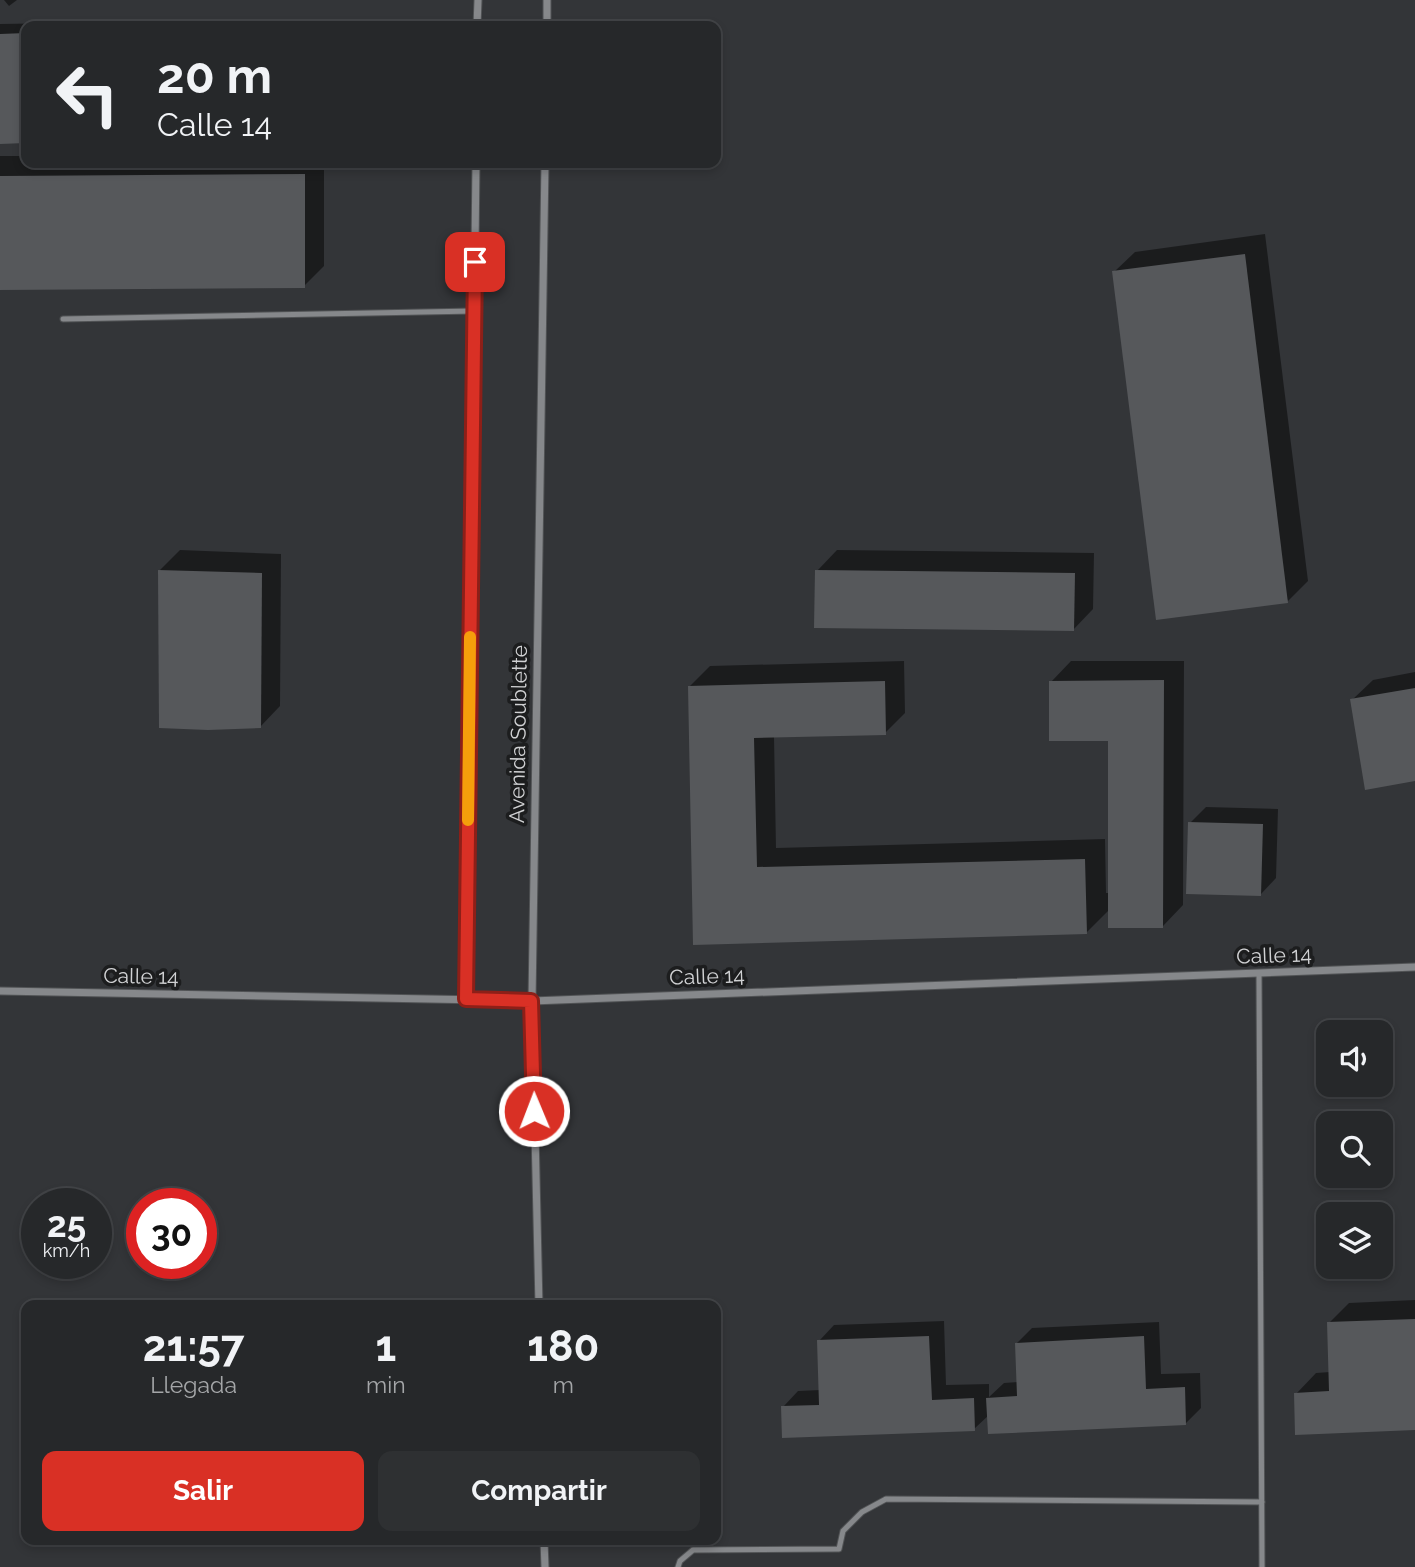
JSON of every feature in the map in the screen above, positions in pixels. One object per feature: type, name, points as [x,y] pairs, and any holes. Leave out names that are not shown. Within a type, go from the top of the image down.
[{"type":"street","points":[[477,21],[478,0]]},
{"type":"street","points":[[547,0],[547,21]]},
{"type":"street","points":[[466,999],[476,168]]},
{"type":"street","name":"Avenida Soublette","points":[[539,1300],[531,1001],[545,168]]},
{"type":"street","name":"Calle 14","points":[[0,991],[531,1001],[1415,967]]},
{"type":"street","points":[[544,1545],[545,1567]]},
{"type":"lane","points":[[63,319],[474,311]]},
{"type":"lane","points":[[1259,973],[1262,1567]]},
{"type":"lane","points":[[678,1567],[693,1550],[839,1549],[843,1531],[862,1512],[886,1499],[1262,1502]]},
{"type":"building","points":[[21,33],[21,143],[0,144],[0,34]]},
{"type":"building","points":[[305,174],[305,288],[0,290],[0,176]]},
{"type":"building","points":[[1245,254],[1288,603],[1156,620],[1112,271]]},
{"type":"building","points":[[158,570],[262,573],[261,728],[159,728]]},
{"type":"building","points":[[815,570],[1075,573],[1074,631],[814,628]]},
{"type":"building","points":[[1164,680],[1163,928],[1108,928],[1108,741],[1049,741],[1049,681]]},
{"type":"building","points":[[885,681],[886,735],[754,738],[757,867],[1085,859],[1087,934],[693,945],[688,686]]},
{"type":"building","points":[[1415,688],[1415,781],[1365,790],[1350,699]]},
{"type":"building","points":[[1188,822],[1263,824],[1261,896],[1186,894]]},
{"type":"building","points":[[1415,1319],[1415,1430],[1295,1435],[1294,1393],[1329,1391],[1327,1322]]},
{"type":"building","points":[[929,1336],[932,1400],[974,1398],[975,1431],[782,1438],[781,1406],[819,1405],[817,1340]]},
{"type":"building","points":[[1144,1336],[1146,1389],[1185,1387],[1186,1425],[988,1434],[986,1398],[1017,1396],[1015,1343]]},
{"type":"slow traffic","points":[[468,820],[470,637]]},
{"type":"route","points":[[475,262],[466,999],[531,1001],[534,1111]]}]
